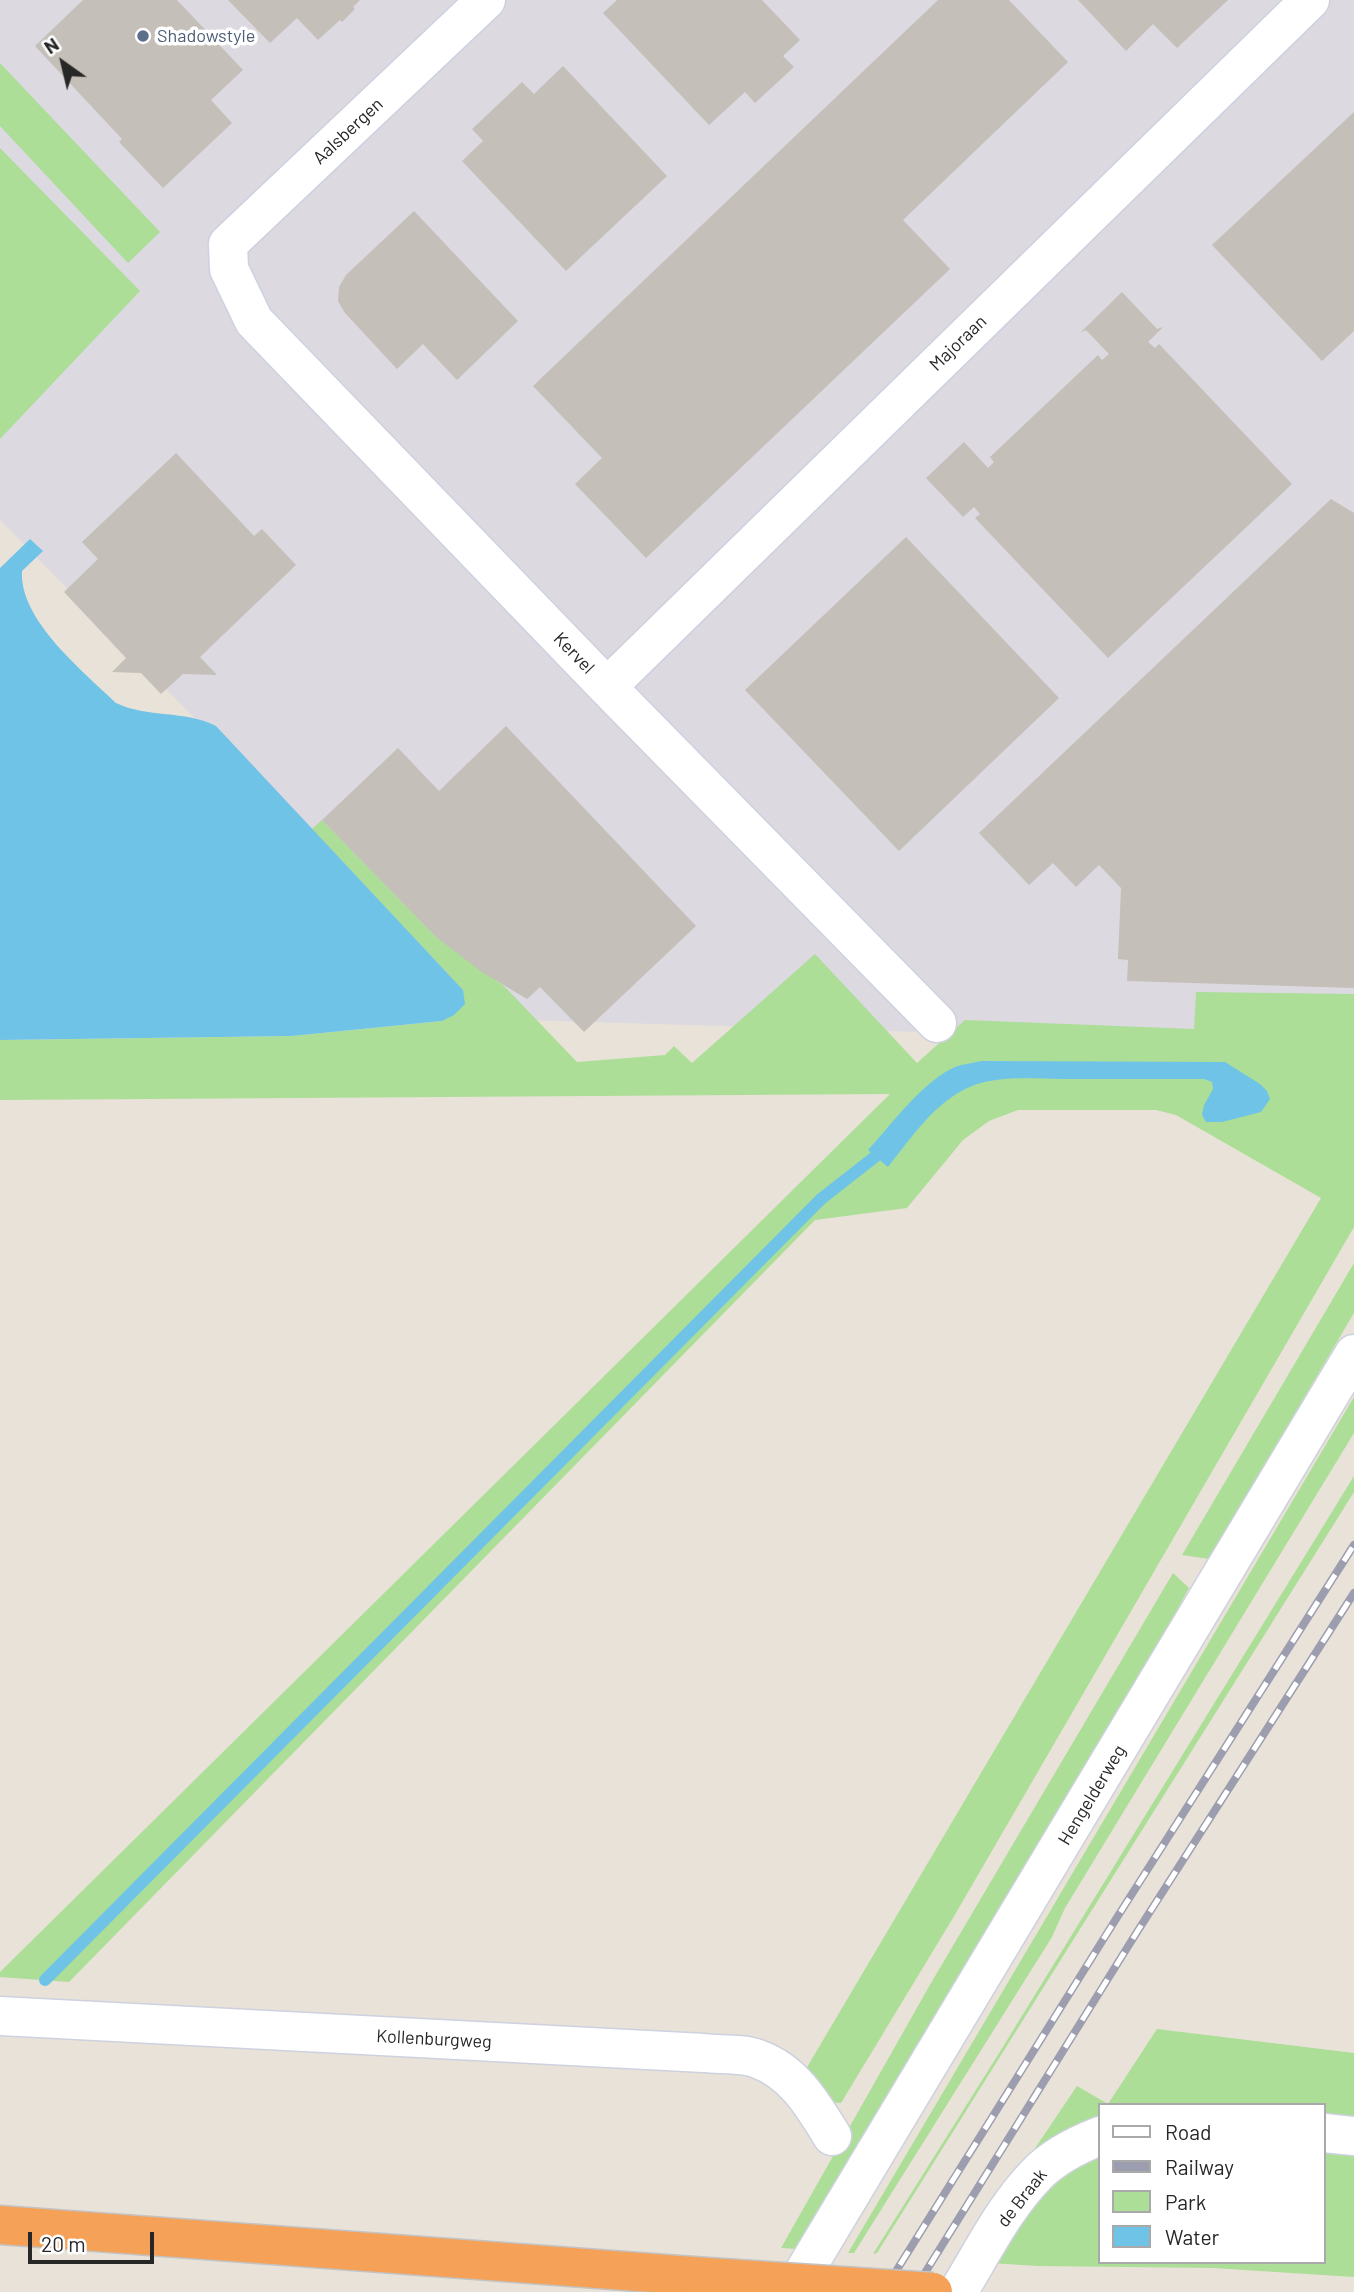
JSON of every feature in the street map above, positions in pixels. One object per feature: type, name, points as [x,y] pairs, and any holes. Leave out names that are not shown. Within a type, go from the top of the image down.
[{"type":"highway","points":[[0,2225],[933,2292]]},
{"type":"street","name":"Aalsbergen","points":[[229,269],[228,244],[486,0]]},
{"type":"street","name":"Majoraan","points":[[607,687],[1310,0]]},
{"type":"street","name":"Kervel","points":[[229,269],[254,321],[937,1024]]},
{"type":"street","name":"Hengelderweg","points":[[792,2292],[1354,1354]]},
{"type":"street","name":"Kollenburgweg","points":[[0,2016],[690,2052],[757,2058],[785,2074],[808,2097],[832,2136]]},
{"type":"street","points":[[1326,2133],[1354,2136]]},
{"type":"street","name":"de Braak","points":[[958,2292],[985,2247],[1036,2175],[1067,2152],[1098,2137]]},
{"type":"shaded area","points":[[0,0],[1354,0],[1354,1045],[490,1019],[0,520]]},
{"type":"green space","points":[[0,63],[160,232],[128,263],[0,126]]},
{"type":"green space","points":[[0,148],[140,291],[0,439]]},
{"type":"green space","points":[[322,820],[436,937],[504,986],[577,1062],[665,1055],[674,1046],[692,1063],[815,954],[917,1063],[965,1020],[1194,1029],[1196,992],[1354,994],[1354,1227],[953,1918],[841,2103],[825,2102],[803,2074],[1321,1198],[1176,1115],[1156,1110],[1018,1110],[989,1121],[963,1140],[907,1208],[815,1220],[69,1982],[0,1977],[0,1972],[890,1094],[0,1100],[0,1040],[292,1036],[442,1021],[463,990],[312,829]]},
{"type":"green space","points":[[1354,1263],[1354,1313],[1209,1559],[1182,1555]]},
{"type":"green space","points":[[1354,1397],[1354,1433],[1065,1908],[1052,1937],[854,2253],[848,2253]]},
{"type":"green space","points":[[1354,1476],[1354,1492],[877,2253],[873,2254],[1001,2050]]},
{"type":"green space","points":[[1173,1573],[1189,1588],[1105,1740],[798,2249],[781,2248],[931,1983]]},
{"type":"green space","points":[[1157,2029],[1354,2053],[1354,2125],[1326,2122],[1326,2103],[1109,2103]]},
{"type":"green space","points":[[1077,2086],[1106,2103],[1098,2103],[1098,2123],[959,2261]]},
{"type":"green space","points":[[1326,2142],[1354,2144],[1354,2277],[1213,2268],[990,2263],[1029,2204],[1059,2176],[1098,2152],[1098,2264],[1326,2264]]},
{"type":"water","points":[[30,539],[43,551],[22,571],[24,589],[42,626],[71,660],[116,703],[140,711],[192,718],[216,726],[463,990],[465,1004],[454,1015],[442,1021],[292,1036],[0,1040],[0,568]]},
{"type":"water","points":[[982,1061],[1225,1062],[1260,1084],[1270,1099],[1261,1112],[1222,1122],[1206,1122],[1202,1115],[1204,1105],[1213,1089],[1212,1082],[1204,1079],[994,1080],[972,1086],[935,1110],[888,1167],[868,1150],[931,1082],[955,1067]]},
{"type":"building","points":[[83,0],[177,0],[243,70],[211,100],[232,123],[163,188],[119,142],[122,139],[35,46]]},
{"type":"building","points":[[228,0],[360,0],[342,22],[340,20],[318,40],[297,18],[270,43]]},
{"type":"building","points":[[617,0],[762,0],[800,40],[783,56],[794,67],[755,103],[745,92],[709,125],[603,13]]},
{"type":"building","points":[[938,0],[1009,0],[1068,62],[903,220],[950,269],[646,558],[575,484],[602,458],[533,386]]},
{"type":"building","points":[[1078,0],[1228,0],[1177,48],[1153,24],[1126,51]]},
{"type":"building","points":[[563,66],[667,176],[566,271],[462,161],[483,141],[472,129],[522,82],[534,94]]},
{"type":"building","points":[[1354,112],[1354,331],[1322,361],[1212,245]]},
{"type":"building","points":[[414,211],[518,321],[457,380],[423,344],[397,369],[345,313],[338,301],[339,287],[346,275]]},
{"type":"building","points":[[1122,292],[1157,329],[1163,327],[1148,342],[1155,348],[1159,344],[1292,484],[1108,658],[975,518],[980,514],[974,507],[963,517],[926,478],[964,442],[988,468],[994,462],[990,457],[1098,355],[1102,360],[1109,354],[1086,330],[1081,332]]},
{"type":"building","points":[[176,453],[254,536],[262,529],[296,565],[200,657],[217,675],[183,674],[161,694],[141,673],[112,672],[126,658],[64,592],[98,559],[82,542]]},
{"type":"building","points":[[1331,499],[1354,513],[1354,988],[1127,981],[1128,960],[1118,959],[1121,888],[1099,865],[1076,887],[1053,863],[1029,885],[979,833]]},
{"type":"building","points":[[906,537],[1059,698],[899,851],[745,690]]},
{"type":"building","points":[[506,726],[696,926],[584,1032],[540,987],[527,999],[482,972],[436,937],[322,820],[398,748],[439,791]]},
{"type":"waterway","points":[[45,1980],[821,1199],[876,1156]]},
{"type":"railway","points":[[883,2292],[1354,1545]]},
{"type":"railway","points":[[913,2292],[1137,1932],[1354,1593]]},
{"type":"place","name":"Shadowstyle","points":[[143,36]]}]
